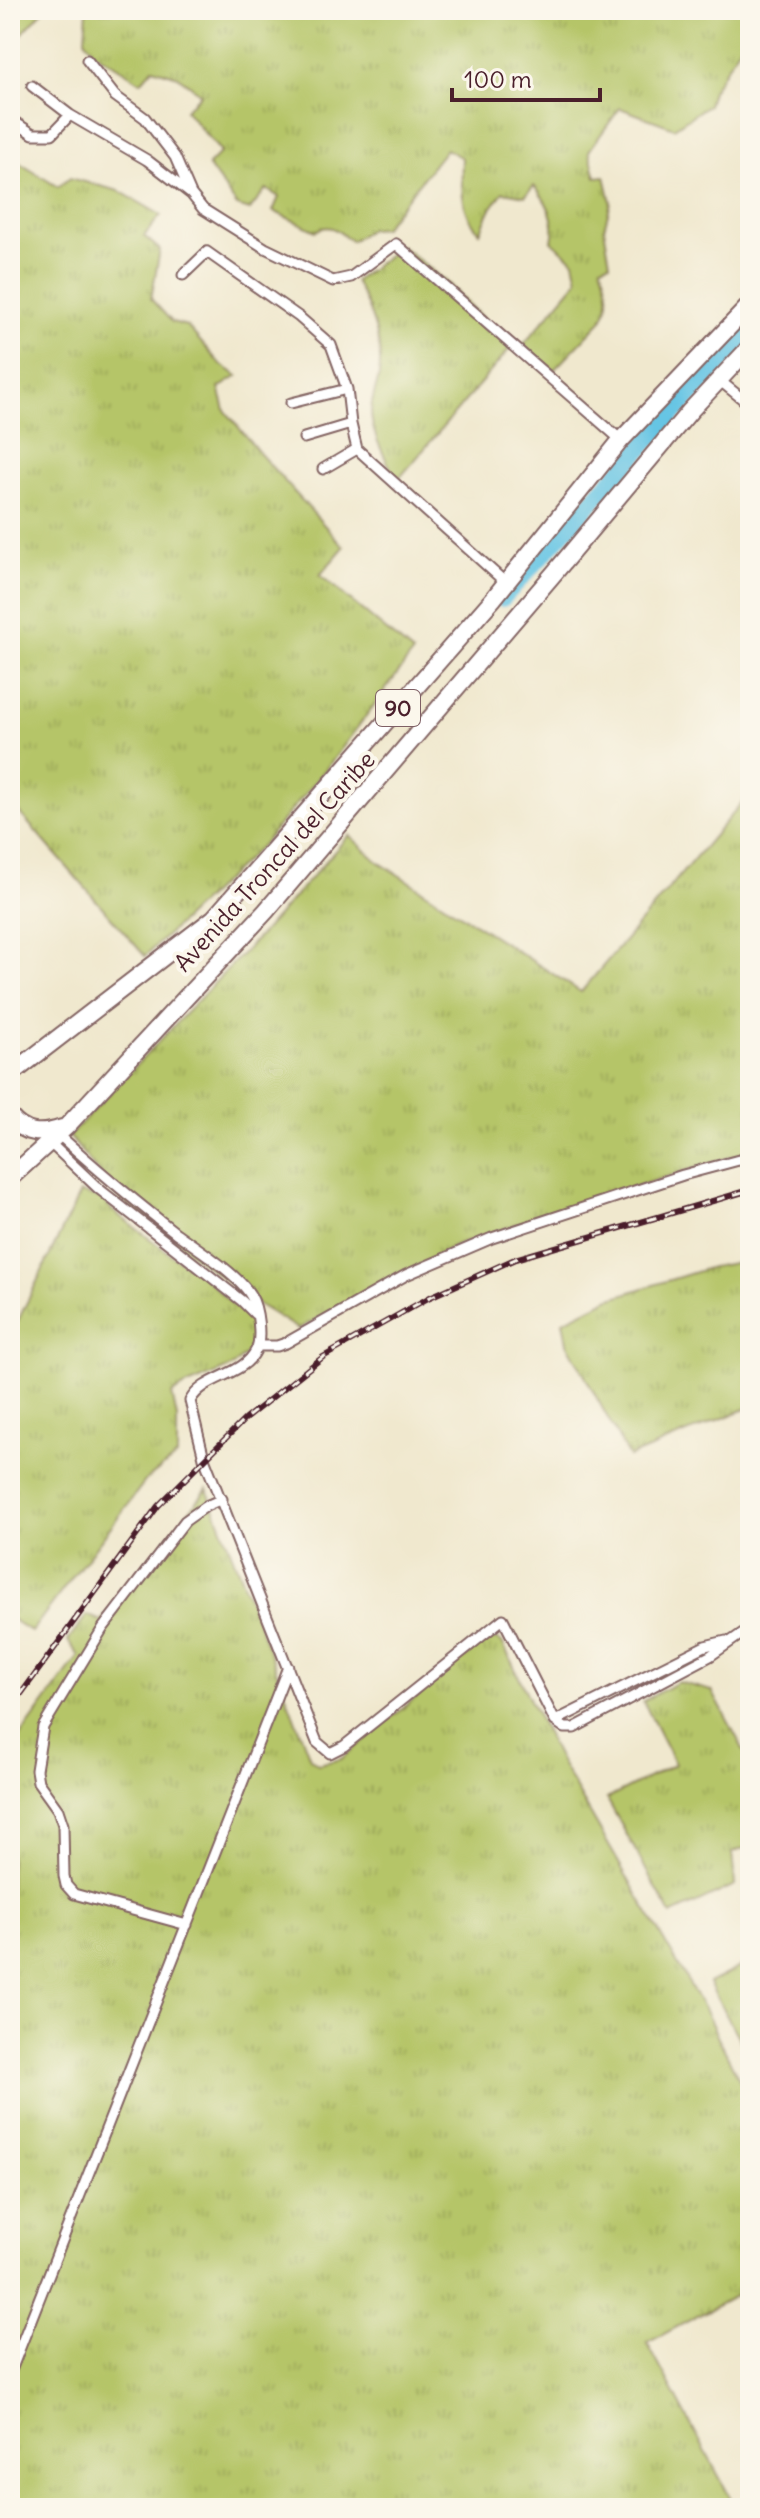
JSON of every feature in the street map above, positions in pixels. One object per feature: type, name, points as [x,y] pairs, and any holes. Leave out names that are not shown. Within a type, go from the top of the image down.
[{"type":"highway","name":"Avenida Troncal del Caribe","points":[[10,1075],[214,918],[506,583],[621,440],[750,305]]},
{"type":"highway","name":"Avenida Troncal del Caribe","points":[[10,1178],[58,1134],[266,911],[690,411],[750,347]]},
{"type":"highway","points":[[10,1117],[20,1127],[39,1133],[58,1134]]},
{"type":"street","points":[[87,60],[115,96],[145,118],[175,157],[191,194]]},
{"type":"street","points":[[32,86],[70,115],[147,160],[191,194],[203,209],[265,248],[333,281],[351,277],[396,244],[621,440]]},
{"type":"street","points":[[10,119],[41,135],[52,134],[70,115]]},
{"type":"street","points":[[183,275],[205,252],[209,253],[299,317],[331,345],[347,389],[357,449],[506,583]]},
{"type":"street","points":[[719,380],[750,405]]},
{"type":"street","points":[[291,403],[347,389]]},
{"type":"street","points":[[304,438],[351,424]]},
{"type":"street","points":[[323,469],[357,449]]},
{"type":"street","points":[[58,1134],[99,1189],[242,1301],[259,1323],[258,1346],[251,1359],[200,1387],[190,1401],[204,1458],[317,1742],[330,1753],[344,1746],[503,1619],[555,1721],[565,1728],[574,1728],[710,1656],[750,1628]]},
{"type":"street","points":[[258,1346],[286,1343],[406,1275],[492,1238],[683,1175],[750,1157]]},
{"type":"street","points":[[187,1925],[74,1894],[66,1885],[64,1876],[63,1825],[58,1810],[38,1782],[36,1770],[43,1727],[103,1628],[185,1521],[222,1499]]},
{"type":"street","points":[[555,1721],[705,1646],[729,1641]]},
{"type":"street","points":[[10,2373],[288,1667]]},
{"type":"green space","points":[[10,10],[44,10],[10,47]]},
{"type":"green space","points":[[87,10],[750,10],[750,43],[741,45],[712,91],[708,105],[674,128],[620,108],[589,151],[596,177],[605,176],[611,202],[604,228],[610,263],[601,266],[608,301],[601,321],[554,370],[523,345],[578,280],[574,261],[552,241],[550,211],[534,186],[525,196],[503,192],[480,232],[473,225],[465,207],[462,158],[446,149],[383,228],[370,229],[352,241],[335,229],[326,227],[316,231],[273,211],[279,197],[266,189],[250,210],[237,206],[208,165],[221,152],[185,110],[201,94],[178,76],[153,68],[141,82],[94,52],[85,39]]},
{"type":"green space","points":[[10,157],[58,187],[70,178],[119,191],[161,215],[144,236],[160,250],[151,299],[172,322],[187,326],[220,364],[238,376],[219,388],[225,410],[344,547],[320,575],[413,653],[330,764],[263,844],[145,956],[10,802]]},
{"type":"green space","points":[[401,246],[447,282],[513,345],[397,481],[380,447],[372,420],[371,407],[380,363],[378,338],[371,314],[355,281]]},
{"type":"green space","points":[[750,793],[750,1151],[455,1246],[298,1329],[251,1300],[120,1199],[69,1136],[262,933],[349,835],[377,861],[581,992]]},
{"type":"green space","points":[[80,1193],[102,1199],[113,1211],[202,1275],[251,1322],[253,1336],[249,1351],[233,1366],[172,1394],[177,1418],[177,1456],[146,1480],[31,1632],[10,1618],[10,1337]]},
{"type":"green space","points":[[750,1260],[750,1407],[629,1457],[567,1343],[563,1321],[608,1299],[712,1267]]},
{"type":"green space","points":[[207,1489],[310,1758],[318,1764],[341,1759],[481,1644],[496,1639],[503,1644],[558,1758],[705,2011],[750,2101],[750,2288],[647,2343],[736,2508],[10,2508],[10,1817],[15,1800],[10,1797],[10,1750],[79,1656],[68,1641],[87,1615],[101,1621]]},
{"type":"green space","points":[[678,1682],[712,1691],[750,1762],[750,1846],[732,1853],[735,1885],[671,1915],[607,1799],[675,1764],[643,1701]]},
{"type":"green space","points":[[750,1962],[750,2059],[709,1983]]},
{"type":"waterway","points":[[502,598],[750,331]]},
{"type":"railway","points":[[10,1709],[158,1506],[245,1419],[323,1357],[430,1297],[515,1259],[750,1190]]}]
